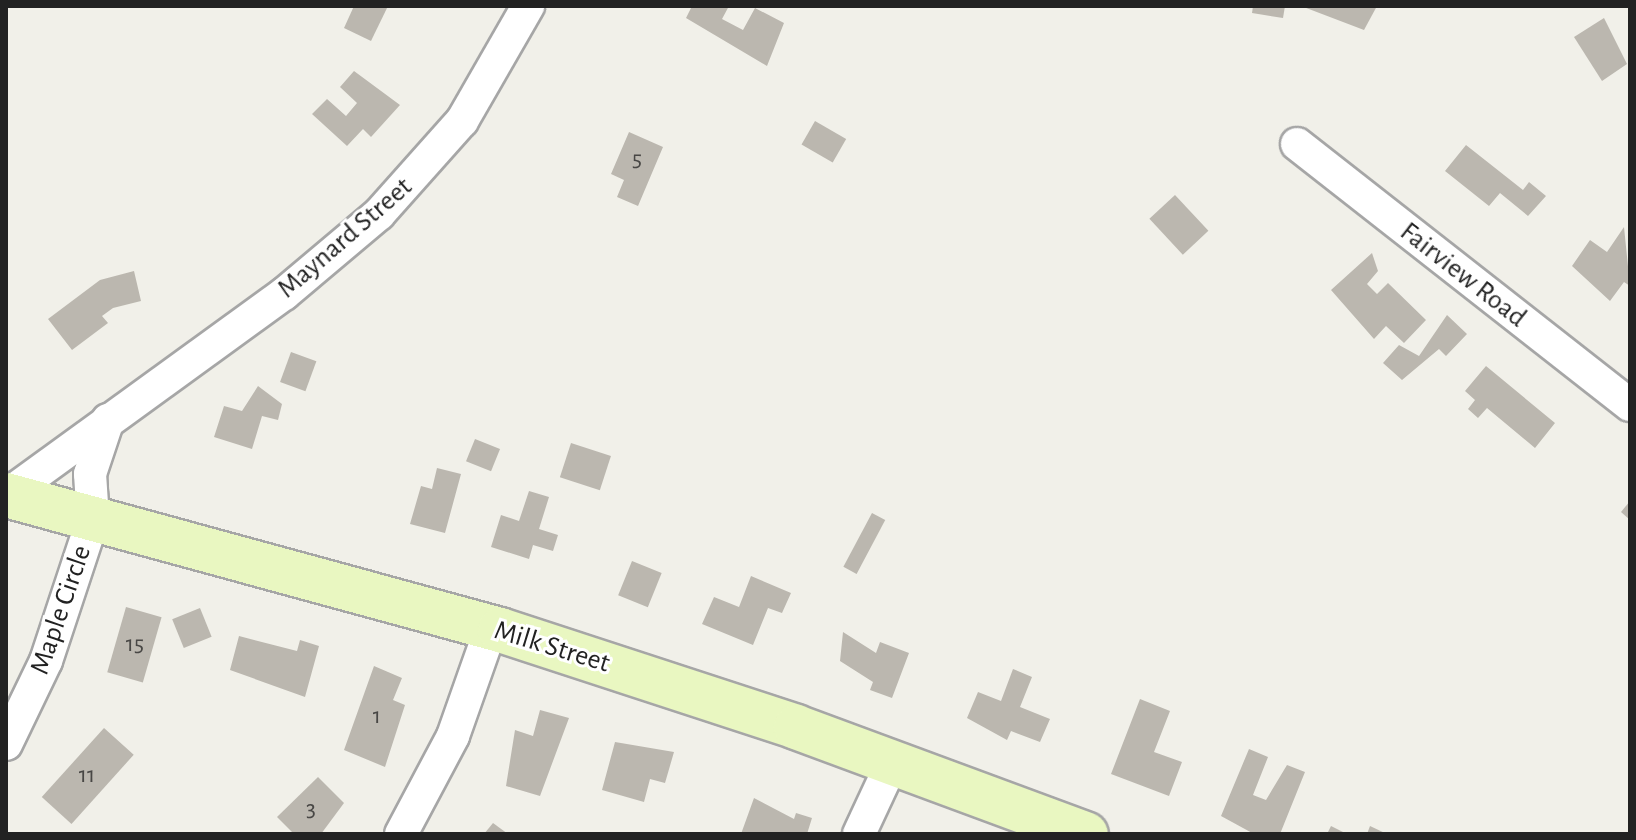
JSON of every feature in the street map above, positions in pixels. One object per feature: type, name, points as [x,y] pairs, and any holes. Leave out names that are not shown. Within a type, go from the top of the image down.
[{"type":"main road","name":"Milk Street","points":[[7,495],[491,628],[893,761],[1086,834]]},
{"type":"street","name":"Maynard Street","points":[[7,495],[284,294],[379,214],[462,121],[528,6]]},
{"type":"street","name":"Fairview Road","points":[[1297,144],[1630,405]]},
{"type":"street","points":[[93,519],[90,474],[108,420]]},
{"type":"street","name":"Maple Circle","points":[[6,744],[46,661],[93,519]]},
{"type":"street","points":[[401,834],[453,736],[491,628]]},
{"type":"street","points":[[859,834],[893,761]]},
{"type":"building","points":[[354,6],[388,6],[371,41],[344,28]]},
{"type":"building","points":[[692,6],[729,6],[722,19],[743,30],[755,8],[784,23],[767,66],[686,18]]},
{"type":"building","points":[[1253,6],[1285,6],[1283,18],[1252,13]]},
{"type":"building","points":[[1301,6],[1377,6],[1364,30]]},
{"type":"building","points":[[1604,18],[1627,64],[1602,81],[1574,37]]},
{"type":"building","points":[[354,71],[400,105],[371,137],[363,129],[347,146],[312,114],[327,99],[346,116],[357,103],[340,87]]},
{"type":"building","points":[[815,121],[846,139],[833,162],[802,144]]},
{"type":"building","points":[[629,132],[663,147],[638,206],[617,197],[624,180],[611,174]]},
{"type":"building","points":[[1466,145],[1523,190],[1529,182],[1546,196],[1528,216],[1500,193],[1489,206],[1445,171]]},
{"type":"building","points":[[1175,195],[1208,231],[1183,255],[1149,219]]},
{"type":"building","points":[[1624,227],[1630,286],[1624,282],[1610,301],[1572,266],[1590,240],[1607,252]]},
{"type":"building","points":[[1372,253],[1378,271],[1367,284],[1377,294],[1388,283],[1426,320],[1404,343],[1386,326],[1374,339],[1331,290]]},
{"type":"building","points":[[134,271],[141,301],[113,308],[102,316],[108,323],[72,350],[48,319],[100,280]]},
{"type":"building","points":[[1447,315],[1467,334],[1446,356],[1439,349],[1402,380],[1383,363],[1399,345],[1419,356]]},
{"type":"building","points":[[291,352],[316,361],[305,391],[280,382]]},
{"type":"building","points":[[1486,366],[1555,423],[1535,448],[1487,408],[1478,418],[1468,409],[1475,400],[1465,391]]},
{"type":"building","points":[[258,386],[282,404],[278,420],[262,416],[252,449],[214,437],[224,406],[242,411]]},
{"type":"building","points":[[475,439],[500,449],[491,471],[466,461]]},
{"type":"building","points":[[571,443],[611,456],[600,490],[560,477]]},
{"type":"building","points":[[437,468],[461,474],[445,533],[410,524],[421,486],[432,489]]},
{"type":"building","points":[[529,491],[549,497],[539,529],[558,535],[553,551],[533,545],[529,559],[491,547],[501,515],[519,521]]},
{"type":"building","points":[[1630,501],[1630,520],[1621,512]]},
{"type":"building","points":[[872,513],[885,520],[857,574],[843,567]]},
{"type":"building","points":[[632,561],[662,573],[648,607],[618,595]]},
{"type":"building","points":[[751,576],[791,593],[782,613],[768,608],[753,645],[702,624],[714,597],[739,607]]},
{"type":"building","points":[[126,607],[162,617],[143,683],[107,672]]},
{"type":"building","points":[[200,608],[212,637],[184,648],[172,619]]},
{"type":"building","points":[[843,632],[876,653],[880,642],[909,653],[892,698],[870,690],[873,682],[840,661]]},
{"type":"building","points":[[239,636],[297,651],[300,640],[319,646],[305,697],[230,670]]},
{"type":"building","points":[[374,666],[402,678],[393,700],[405,705],[385,767],[344,750]]},
{"type":"building","points":[[1013,669],[1032,677],[1020,707],[1050,719],[1040,742],[1011,731],[1007,740],[967,718],[978,692],[1001,701]]},
{"type":"building","points":[[1140,699],[1170,711],[1154,752],[1182,762],[1169,796],[1111,774]]},
{"type":"building","points":[[540,710],[569,718],[540,796],[506,786],[515,730],[533,736]]},
{"type":"building","points":[[104,728],[134,755],[71,824],[42,797]]},
{"type":"building","points":[[615,742],[674,752],[665,783],[650,779],[644,802],[602,790]]},
{"type":"building","points":[[1249,749],[1268,757],[1253,795],[1266,800],[1287,765],[1305,772],[1280,834],[1254,834],[1221,816]]},
{"type":"building","points":[[318,777],[344,803],[321,834],[294,834],[277,817]]},
{"type":"building","points":[[754,798],[794,819],[796,813],[812,818],[807,834],[741,834]]},
{"type":"building","points":[[493,823],[508,834],[484,834]]},
{"type":"building","points":[[1331,826],[1347,834],[1327,834]]},
{"type":"building","points":[[1370,826],[1387,834],[1367,834]]}]
